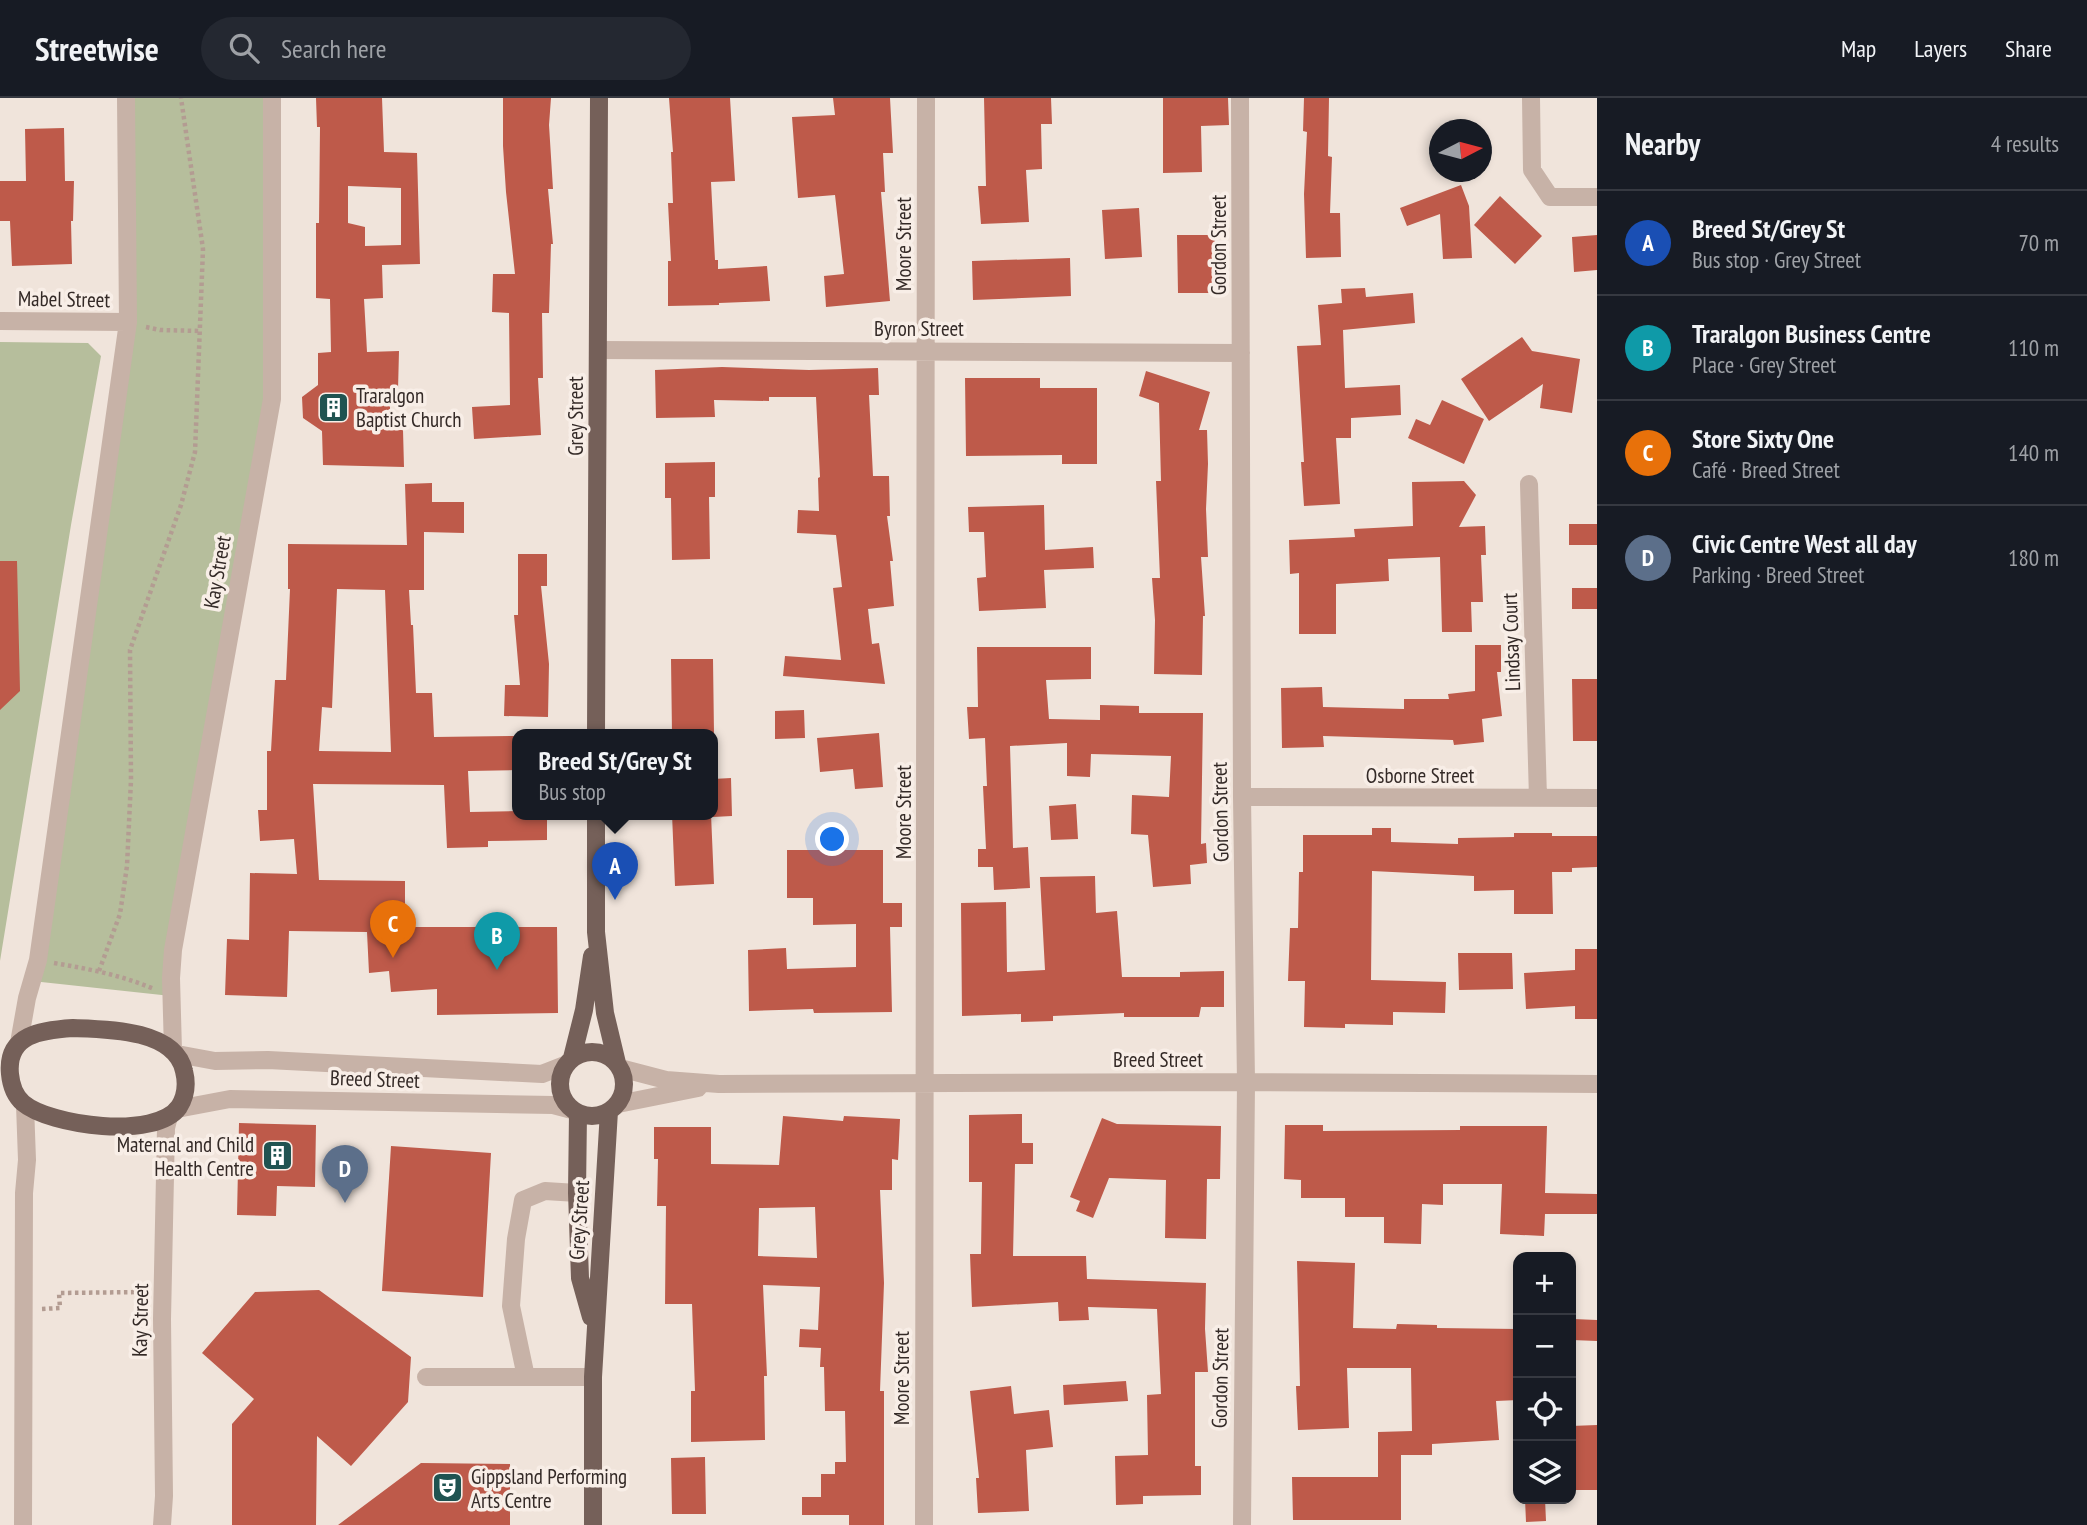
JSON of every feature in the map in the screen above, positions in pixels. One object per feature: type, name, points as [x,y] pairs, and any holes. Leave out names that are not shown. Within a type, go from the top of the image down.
[{"type":"main road","name":"Grey Street","points":[[596,729],[599,98]]},
{"type":"main road","points":[[596,820],[596,932],[605,1013],[624,1080],[623,1093],[614,1108],[599,1116],[588,1116],[575,1112],[562,1097],[559,1080],[584,1010],[596,932]]},
{"type":"main road","points":[[0,1095],[60,1119],[100,1126],[134,1125],[173,1113],[185,1091],[186,1078],[183,1065],[175,1053],[142,1035],[73,1028],[39,1032],[11,1049],[11,1084],[22,1102]]},
{"type":"main road","points":[[568,1061],[590,1051],[600,1052],[619,1066]]},
{"type":"main road","name":"Grey Street","points":[[591,1525],[595,1331],[614,1108]]},
{"type":"main road","name":"Grey Street","points":[[575,1112],[580,1278],[595,1331]]},
{"type":"street","points":[[11,1049],[37,960],[128,322],[126,98]]},
{"type":"street","name":"Kay Street","points":[[175,1053],[171,996],[176,937],[272,399],[272,98]]},
{"type":"street","name":"Moore Street","points":[[923,1525],[926,98]]},
{"type":"street","name":"Gordon Street","points":[[1240,98],[1242,797],[1247,1082],[1242,1525]]},
{"type":"street","points":[[1531,98],[1532,170],[1550,197],[1597,197]]},
{"type":"street","name":"Mabel Street","points":[[0,321],[128,322]]},
{"type":"street","name":"Byron Street","points":[[598,351],[1241,353]]},
{"type":"street","name":"Lindsay Court","points":[[1529,484],[1538,797]]},
{"type":"street","name":"Osborne Street","points":[[1242,797],[1597,798]]},
{"type":"street","name":"Breed Street","points":[[175,1053],[215,1061],[268,1060],[542,1074],[568,1061]]},
{"type":"street","name":"Breed Street","points":[[619,1066],[666,1080],[719,1084],[1597,1084]]},
{"type":"street","name":"Breed Street","points":[[614,1108],[719,1084]]},
{"type":"street","name":"Breed Street","points":[[173,1113],[230,1099],[553,1105],[575,1112]]},
{"type":"street","points":[[22,1102],[27,1150],[24,1193],[23,1525]]},
{"type":"street","name":"Kay Street","points":[[162,1525],[166,1128],[173,1113]]},
{"type":"street","points":[[526,1377],[511,1306],[516,1239],[523,1200],[545,1191],[577,1193]]},
{"type":"street","points":[[426,1377],[593,1377]]},
{"type":"path","points":[[99,971],[120,914],[127,866],[131,780],[130,650],[181,505],[195,452],[203,250],[181,98]]},
{"type":"path","points":[[128,322],[160,330],[201,331]]},
{"type":"path","points":[[37,960],[130,979],[171,996]]},
{"type":"path","points":[[24,1310],[60,1308],[59,1293],[163,1292]]},
{"type":"green space","points":[[126,98],[272,98],[272,399],[171,996],[32,981],[128,322]]},
{"type":"green space","points":[[0,342],[88,343],[101,356],[0,961]]},
{"type":"building","points":[[316,98],[382,98],[384,152],[417,153],[420,264],[382,265],[383,298],[364,299],[367,352],[399,351],[398,390],[390,391],[390,430],[403,430],[404,467],[323,465],[322,431],[303,418],[302,397],[318,385],[318,353],[331,352],[330,299],[316,298],[320,127],[317,127]],"holes":[[[348,186],[401,188],[401,245],[365,246],[365,227],[348,223]]]},
{"type":"building","points":[[503,98],[551,98],[549,125],[553,189],[548,189],[553,244],[549,313],[542,313],[543,378],[538,378],[541,435],[474,439],[472,407],[510,405],[509,313],[492,312],[493,274],[515,274],[506,192]]},
{"type":"building","points":[[669,98],[730,98],[735,181],[711,182],[715,260],[718,260],[718,269],[767,266],[770,301],[668,306],[668,261],[671,261],[668,203],[673,203]]},
{"type":"building","points":[[833,98],[890,98],[893,153],[883,153],[885,192],[881,192],[890,301],[826,307],[824,276],[844,274],[835,195],[798,198],[792,117],[835,115]]},
{"type":"building","points":[[984,98],[1051,98],[1052,124],[1041,124],[1042,169],[1026,170],[1029,222],[981,224],[978,186],[986,186]]},
{"type":"building","points":[[1163,98],[1228,98],[1229,125],[1201,126],[1202,172],[1163,173]]},
{"type":"building","points":[[1304,98],[1329,98],[1328,156],[1332,157],[1330,213],[1340,213],[1341,257],[1306,258],[1304,194],[1307,132],[1303,131]]},
{"type":"building","points":[[64,128],[65,181],[74,181],[72,264],[12,266],[10,221],[0,221],[0,181],[26,181],[25,129]]},
{"type":"building","points":[[1461,185],[1469,206],[1472,258],[1443,259],[1440,214],[1407,226],[1400,208]]},
{"type":"building","points":[[1500,196],[1542,236],[1515,264],[1474,225]]},
{"type":"building","points":[[1139,208],[1142,257],[1105,259],[1102,210]]},
{"type":"building","points":[[1177,235],[1215,235],[1216,293],[1178,293]]},
{"type":"building","points":[[1597,235],[1597,270],[1574,272],[1572,237]]},
{"type":"building","points":[[1070,258],[1071,296],[973,300],[972,261]]},
{"type":"building","points":[[1365,288],[1366,297],[1413,293],[1415,323],[1343,330],[1345,388],[1400,385],[1401,415],[1351,418],[1351,438],[1336,438],[1340,504],[1304,506],[1297,346],[1321,345],[1318,305],[1342,303],[1341,289]]},
{"type":"building","points":[[1522,337],[1532,351],[1580,359],[1572,413],[1540,408],[1543,384],[1489,421],[1461,379]]},
{"type":"building","points":[[722,367],[809,370],[878,368],[879,395],[869,395],[873,476],[889,476],[890,516],[887,516],[893,561],[890,561],[894,606],[868,609],[872,644],[879,643],[885,684],[783,676],[785,656],[841,660],[833,588],[842,587],[836,535],[797,533],[798,510],[819,511],[816,397],[769,397],[769,401],[714,400],[715,417],[656,418],[655,370]]},
{"type":"building","points":[[1146,371],[1210,392],[1199,430],[1207,430],[1208,464],[1208,557],[1201,557],[1205,616],[1202,675],[1154,674],[1155,620],[1152,578],[1160,578],[1156,481],[1161,481],[1159,403],[1139,396]]},
{"type":"building","points":[[965,378],[1040,378],[1040,388],[1097,388],[1097,464],[1062,464],[1062,455],[966,456]]},
{"type":"building","points":[[1442,400],[1484,419],[1464,464],[1408,438],[1416,419],[1430,425]]},
{"type":"building","points":[[715,462],[715,497],[709,497],[710,559],[672,560],[671,498],[665,498],[665,463]]},
{"type":"building","points":[[1464,481],[1476,495],[1459,527],[1485,526],[1486,555],[1481,555],[1483,602],[1471,602],[1472,632],[1442,632],[1440,557],[1388,559],[1389,581],[1336,584],[1336,634],[1299,634],[1299,573],[1290,574],[1289,540],[1355,537],[1354,529],[1413,526],[1412,482]]},
{"type":"building","points":[[432,483],[432,502],[464,502],[464,533],[424,532],[424,590],[409,590],[416,693],[432,693],[434,737],[512,736],[512,770],[468,771],[470,812],[512,811],[512,820],[547,820],[547,840],[488,841],[488,847],[447,848],[444,785],[313,784],[319,880],[405,881],[405,927],[557,927],[558,1013],[437,1015],[437,989],[391,992],[389,971],[369,973],[367,932],[289,931],[287,997],[225,995],[227,939],[249,940],[250,873],[297,874],[294,839],[260,841],[258,810],[267,810],[267,751],[271,751],[275,680],[286,680],[290,589],[288,544],[407,545],[405,484]],"holes":[[[337,589],[385,590],[391,752],[319,751],[322,707],[332,708]]]},
{"type":"building","points":[[1044,505],[1045,550],[1093,547],[1094,568],[1044,570],[1046,608],[979,611],[977,578],[986,577],[984,532],[969,532],[968,507]]},
{"type":"building","points":[[1569,524],[1597,524],[1597,545],[1569,545]]},
{"type":"building","points":[[518,554],[547,554],[547,586],[541,586],[549,664],[548,717],[504,716],[505,685],[520,685],[514,615],[518,615]]},
{"type":"building","points":[[0,561],[17,561],[20,691],[0,710]]},
{"type":"building","points":[[1572,588],[1597,588],[1597,609],[1572,609]]},
{"type":"building","points":[[1475,645],[1501,645],[1501,672],[1497,672],[1502,716],[1482,719],[1484,742],[1454,745],[1453,740],[1323,736],[1324,747],[1282,748],[1281,688],[1322,687],[1323,707],[1404,709],[1404,699],[1449,699],[1448,694],[1475,691]]},
{"type":"building","points":[[977,647],[1091,647],[1091,679],[1046,680],[1049,719],[1100,720],[1100,705],[1139,706],[1139,713],[1203,713],[1201,844],[1206,843],[1207,863],[1190,865],[1191,884],[1153,887],[1148,835],[1131,834],[1132,795],[1169,797],[1171,756],[1091,754],[1090,777],[1067,776],[1067,743],[1010,746],[1013,848],[1028,847],[1030,888],[994,890],[993,867],[978,867],[978,849],[986,849],[983,786],[987,786],[985,738],[969,739],[967,707],[978,707]]},
{"type":"building","points":[[671,659],[713,659],[714,729],[672,729]]},
{"type":"building","points":[[1572,679],[1597,679],[1597,741],[1573,741]]},
{"type":"building","points":[[804,710],[805,738],[775,739],[775,711]]},
{"type":"building","points":[[879,733],[883,787],[855,789],[853,769],[820,772],[817,738]]},
{"type":"building","points":[[731,778],[732,816],[718,817],[718,779]]},
{"type":"building","points":[[1076,804],[1078,839],[1051,840],[1049,806]]},
{"type":"building","points":[[672,820],[711,820],[714,884],[675,886]]},
{"type":"building","points":[[1372,828],[1391,828],[1391,842],[1458,844],[1458,838],[1514,837],[1514,833],[1597,836],[1597,867],[1572,868],[1572,872],[1552,872],[1553,914],[1514,914],[1514,890],[1474,891],[1474,876],[1372,871],[1371,980],[1446,982],[1445,1013],[1393,1012],[1393,1025],[1304,1027],[1305,981],[1288,981],[1290,928],[1298,928],[1303,835],[1372,835]]},
{"type":"building","points":[[787,850],[883,850],[883,903],[902,903],[902,927],[890,927],[892,1012],[814,1013],[813,1009],[749,1011],[748,950],[786,948],[787,969],[856,967],[856,924],[813,925],[813,898],[787,898]]},
{"type":"building","points":[[1095,876],[1096,913],[1117,911],[1122,977],[1180,977],[1180,972],[1224,971],[1224,1007],[1201,1007],[1199,1017],[1124,1017],[1124,1013],[1053,1016],[1053,1021],[1021,1022],[1021,1014],[962,1016],[961,903],[1006,902],[1007,972],[1045,970],[1040,877]]},
{"type":"building","points":[[1575,949],[1597,949],[1597,1019],[1575,1019],[1575,1006],[1526,1009],[1524,973],[1575,970]]},
{"type":"building","points":[[1458,953],[1512,953],[1513,989],[1459,990]]},
{"type":"building","points":[[1022,1114],[1022,1143],[1033,1143],[1033,1164],[1015,1164],[1013,1256],[1086,1256],[1087,1279],[1206,1283],[1208,1372],[1195,1372],[1195,1466],[1201,1466],[1201,1495],[1143,1496],[1143,1504],[1116,1505],[1115,1456],[1148,1455],[1147,1395],[1161,1394],[1157,1309],[1088,1307],[1089,1320],[1059,1321],[1058,1302],[972,1307],[970,1254],[981,1254],[982,1182],[969,1182],[969,1115]]},
{"type":"building","points":[[783,1116],[843,1121],[844,1116],[900,1119],[898,1160],[892,1159],[892,1190],[880,1190],[884,1283],[880,1391],[884,1391],[884,1525],[849,1525],[849,1515],[802,1515],[802,1497],[821,1497],[821,1474],[835,1474],[835,1462],[846,1462],[845,1411],[825,1411],[824,1367],[820,1367],[821,1348],[799,1347],[800,1329],[818,1330],[820,1287],[763,1285],[767,1376],[764,1376],[765,1440],[691,1442],[691,1391],[695,1391],[692,1304],[665,1304],[666,1206],[657,1206],[658,1159],[654,1159],[654,1127],[711,1127],[711,1164],[779,1165]],"holes":[[[815,1207],[817,1258],[758,1256],[759,1208]]]},
{"type":"building","points":[[1102,1118],[1117,1124],[1221,1126],[1220,1179],[1207,1179],[1206,1239],[1165,1238],[1166,1180],[1109,1178],[1093,1218],[1076,1211],[1080,1201],[1070,1197]]},
{"type":"building","name":"Maternal and Child Health Centre","points":[[239,1123],[316,1125],[315,1187],[277,1186],[276,1216],[237,1215]]},
{"type":"building","points":[[1285,1125],[1323,1125],[1323,1131],[1547,1126],[1545,1193],[1597,1194],[1597,1214],[1545,1214],[1544,1236],[1500,1234],[1502,1184],[1443,1184],[1443,1205],[1422,1204],[1421,1244],[1384,1243],[1384,1217],[1345,1217],[1345,1198],[1301,1198],[1301,1180],[1284,1179]]},
{"type":"building","points":[[391,1146],[491,1153],[483,1297],[382,1291]]},
{"type":"building","points":[[1297,1261],[1355,1263],[1353,1328],[1396,1329],[1397,1324],[1437,1325],[1437,1328],[1513,1329],[1513,1400],[1496,1401],[1499,1440],[1432,1444],[1432,1455],[1401,1455],[1401,1520],[1293,1520],[1292,1477],[1378,1477],[1378,1432],[1412,1431],[1411,1368],[1347,1368],[1349,1428],[1298,1430],[1296,1386],[1300,1386]]},
{"type":"building","points":[[319,1290],[411,1357],[408,1402],[351,1466],[317,1436],[316,1525],[232,1525],[232,1424],[254,1399],[202,1353],[255,1292]]},
{"type":"building","points":[[1576,1319],[1597,1320],[1597,1341],[1576,1340]]},
{"type":"building","points":[[1126,1381],[1128,1401],[1064,1405],[1063,1385]]},
{"type":"building","points":[[1011,1386],[1014,1414],[1049,1410],[1053,1447],[1026,1450],[1029,1511],[978,1513],[976,1478],[979,1478],[970,1391]]},
{"type":"building","points":[[1597,1425],[1597,1490],[1576,1490],[1576,1426]]},
{"type":"building","points":[[705,1457],[706,1514],[672,1514],[671,1458]]},
{"type":"building","name":"Gippsland Performing Arts Centre","points":[[421,1463],[510,1464],[510,1525],[338,1525]]},
{"type":"building","points":[[1525,1504],[1545,1504],[1546,1521],[1526,1522]]},
{"type":"place","name":"Traralgon Baptist Church","points":[[333,407]]},
{"type":"place","name":"Breed St/Grey St","points":[[615,900]]},
{"type":"place","name":"Store Sixty One","points":[[393,958]]},
{"type":"place","name":"Traralgon Business Centre","points":[[497,970]]},
{"type":"place","name":"Maternal and Child Health Centre","points":[[277,1156]]},
{"type":"place","name":"Civic Centre West all day","points":[[345,1203]]},
{"type":"place","name":"Gippsland Performing Arts Centre","points":[[448,1488]]}]
